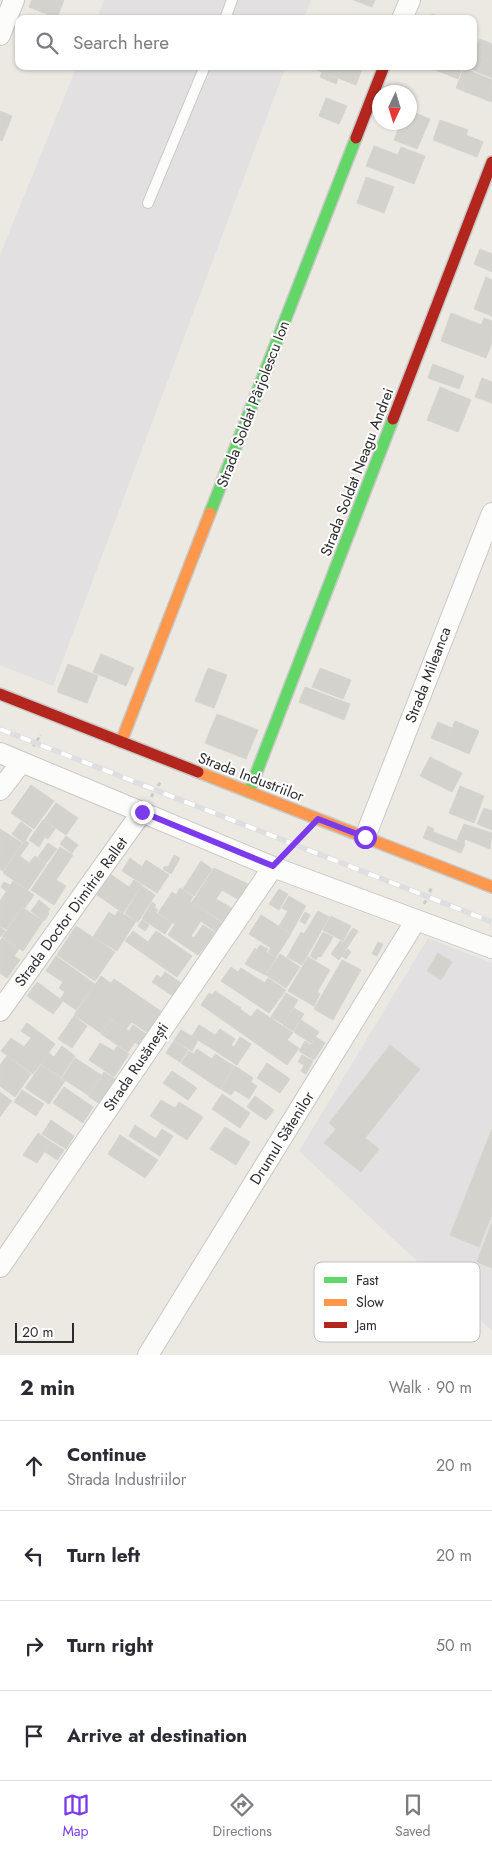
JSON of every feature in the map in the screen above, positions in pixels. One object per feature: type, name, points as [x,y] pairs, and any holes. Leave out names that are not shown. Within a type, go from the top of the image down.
[{"type":"street","points":[[0,35],[14,0]]},
{"type":"street","points":[[404,15],[410,0]]},
{"type":"street","name":"Strada Soldat Pârjolescu Ion","points":[[121,742],[382,70]]},
{"type":"street","name":"Strada Soldat Neagu Andrei","points":[[249,792],[492,162]]},
{"type":"street","name":"Strada Mileanca","points":[[365,837],[492,513]]},
{"type":"street","name":"Strada Industriilor","points":[[0,694],[441,867],[490,882]]},
{"type":"street","points":[[0,753],[273,866],[492,948]]},
{"type":"street","points":[[0,790],[21,763]]},
{"type":"street","name":"Strada Doctor Dimitrie Rallet","points":[[0,1011],[142,812]]},
{"type":"street","name":"Strada Rusănești","points":[[0,1267],[273,866]]},
{"type":"street","name":"Drumul Sătenilor","points":[[148,1355],[416,920]]},
{"type":"lane","points":[[226,15],[232,0]]},
{"type":"lane","points":[[148,203],[203,70]]},
{"type":"path","points":[[21,763],[54,715]]},
{"type":"path","points":[[142,812],[172,762]]},
{"type":"path","points":[[273,866],[318,819]]},
{"type":"path","points":[[416,920],[441,867]]},
{"type":"shaded area","points":[[104,0],[311,0],[305,15],[98,15]]},
{"type":"shaded area","points":[[75,70],[284,70],[53,686],[0,665],[0,255]]},
{"type":"shaded area","points":[[428,938],[492,963],[492,1331],[480,1320],[480,1262],[418,1262],[299,1151]]},
{"type":"building","points":[[32,0],[64,0],[58,15],[49,15],[29,7]]},
{"type":"building","points":[[354,0],[375,0],[372,7]]},
{"type":"building","points":[[480,39],[492,44],[492,62],[477,55],[477,46]]},
{"type":"building","points":[[477,55],[492,62],[492,78],[473,70],[477,70]]},
{"type":"building","points":[[317,70],[362,70],[356,85]]},
{"type":"building","points":[[436,70],[461,70],[458,79]]},
{"type":"building","points":[[463,70],[469,70],[492,80],[486,100],[456,88]]},
{"type":"building","points":[[322,72],[338,79],[336,84],[320,77]]},
{"type":"building","points":[[492,87],[492,102],[486,100]]},
{"type":"building","points":[[326,98],[347,106],[339,124],[319,116]]},
{"type":"building","points":[[0,111],[12,116],[2,141],[0,140]]},
{"type":"building","points":[[417,114],[430,119],[417,149],[394,140],[398,130],[417,130]]},
{"type":"building","points":[[440,120],[468,130],[466,135],[483,142],[477,157],[433,140]]},
{"type":"building","points":[[374,146],[398,155],[390,175],[366,166]]},
{"type":"building","points":[[401,147],[425,156],[414,184],[390,175]]},
{"type":"building","points":[[366,177],[394,187],[384,213],[357,203]]},
{"type":"building","points":[[480,249],[492,254],[492,272],[474,264]]},
{"type":"building","points":[[486,277],[492,280],[492,316],[474,309]]},
{"type":"building","points":[[451,313],[492,329],[492,342],[486,358],[441,341]]},
{"type":"building","points":[[484,318],[492,321],[492,329],[481,325]]},
{"type":"building","points":[[433,364],[464,376],[459,389],[428,378]]},
{"type":"building","points":[[482,378],[492,382],[492,403],[475,397]]},
{"type":"building","points":[[440,387],[471,400],[458,432],[427,420]]},
{"type":"building","points":[[101,654],[134,668],[126,686],[93,672]]},
{"type":"building","points":[[68,664],[98,676],[87,703],[57,692]]},
{"type":"building","points":[[208,668],[227,675],[214,708],[195,701]]},
{"type":"building","points":[[320,668],[351,680],[343,699],[312,687]]},
{"type":"building","points":[[305,687],[350,704],[344,720],[299,702]]},
{"type":"building","points":[[217,714],[258,730],[246,759],[205,743]]},
{"type":"building","points":[[455,721],[479,731],[469,754],[446,744]]},
{"type":"building","points":[[438,722],[452,728],[446,744],[431,738]]},
{"type":"building","points":[[430,757],[462,773],[452,792],[420,776]]},
{"type":"building","points":[[31,785],[54,801],[34,829],[11,813]]},
{"type":"building","points":[[460,786],[484,796],[474,823],[449,813]]},
{"type":"building","points":[[56,803],[78,818],[66,835],[44,820]]},
{"type":"building","points":[[484,808],[492,811],[492,830],[477,824]]},
{"type":"building","points":[[43,820],[55,829],[48,839],[45,837],[39,847],[29,840]]},
{"type":"building","points":[[21,822],[32,830],[24,843],[12,834]]},
{"type":"building","points":[[464,824],[492,833],[490,849],[465,839],[464,843],[457,840]]},
{"type":"building","points":[[428,826],[434,829],[433,832],[465,844],[461,853],[423,838]]},
{"type":"building","points":[[0,829],[22,843],[3,871],[0,869]]},
{"type":"building","points":[[66,836],[78,845],[72,853],[60,844]]},
{"type":"building","points":[[25,841],[29,843],[20,856],[16,853]]},
{"type":"building","points":[[48,843],[57,849],[46,863],[38,857]]},
{"type":"building","points":[[60,847],[73,855],[56,880],[66,886],[54,905],[31,890]]},
{"type":"building","points":[[16,853],[29,863],[35,856],[46,864],[28,890],[3,873]]},
{"type":"building","points":[[174,855],[180,858],[171,874],[163,869],[165,866],[168,867]]},
{"type":"building","points":[[130,858],[142,867],[146,860],[169,875],[157,893],[122,871]]},
{"type":"building","points":[[201,861],[212,869],[194,896],[183,889]]},
{"type":"building","points":[[214,868],[248,884],[239,900],[222,890],[216,899],[233,909],[223,922],[192,902]]},
{"type":"building","points":[[110,874],[129,887],[134,880],[142,885],[123,913],[97,895]]},
{"type":"building","points":[[13,881],[34,895],[25,908],[22,906],[6,929],[0,926],[0,901]]},
{"type":"building","points":[[4,882],[10,885],[6,891],[1,887]]},
{"type":"building","points":[[142,886],[155,895],[138,922],[125,913]]},
{"type":"building","points":[[180,888],[193,897],[175,924],[158,913],[172,892],[176,895]]},
{"type":"building","points":[[279,889],[288,894],[279,910],[269,904]]},
{"type":"building","points":[[289,896],[306,906],[291,933],[279,926],[288,911],[282,908]]},
{"type":"building","points":[[39,900],[50,909],[44,921],[31,911]]},
{"type":"building","points":[[190,901],[222,923],[216,932],[201,921],[191,936],[194,938],[203,925],[215,933],[198,955],[168,935]]},
{"type":"building","points":[[152,902],[158,910],[156,913],[172,923],[165,934],[142,919]]},
{"type":"building","points":[[22,907],[43,921],[23,951],[2,937]]},
{"type":"building","points":[[118,911],[136,921],[117,951],[93,937],[109,912],[115,916]]},
{"type":"building","points":[[318,911],[329,917],[302,965],[287,957],[301,932],[304,934]]},
{"type":"building","points":[[305,912],[310,915],[305,924],[300,921]]},
{"type":"building","points":[[261,915],[291,934],[276,957],[268,952],[271,948],[249,934]]},
{"type":"building","points":[[331,916],[351,926],[343,941],[323,930]]},
{"type":"building","points":[[142,920],[149,925],[145,931],[138,926]]},
{"type":"building","points":[[76,926],[115,952],[95,981],[57,955]]},
{"type":"building","points":[[0,927],[5,931],[0,937]]},
{"type":"building","points":[[353,928],[358,931],[339,960],[331,954],[340,941],[343,943]]},
{"type":"building","points":[[133,931],[148,942],[156,931],[192,956],[177,977],[125,941]]},
{"type":"building","points":[[323,932],[333,937],[321,957],[318,956],[316,960],[310,956]]},
{"type":"building","points":[[2,938],[19,949],[14,956],[20,960],[7,978],[0,973],[0,941]]},
{"type":"building","points":[[378,942],[383,944],[377,956],[372,954]]},
{"type":"building","points":[[260,945],[268,949],[266,952],[276,958],[265,975],[245,964],[255,948],[257,950]]},
{"type":"building","points":[[348,949],[351,952],[346,959],[342,956]]},
{"type":"building","points":[[438,953],[452,962],[441,980],[427,971]]},
{"type":"building","points":[[280,954],[300,967],[286,988],[266,975]]},
{"type":"building","points":[[56,956],[95,984],[76,1010],[60,999],[65,992],[59,988],[63,982],[46,971]]},
{"type":"building","points":[[308,957],[330,970],[317,992],[320,994],[314,1006],[288,991]]},
{"type":"building","points":[[342,960],[361,970],[333,1020],[314,1009]]},
{"type":"building","points":[[231,967],[238,972],[241,968],[265,983],[268,978],[286,990],[269,1013],[221,981]]},
{"type":"building","points":[[165,972],[181,983],[173,996],[152,982],[157,975],[161,978]]},
{"type":"building","points":[[101,976],[111,983],[114,979],[162,1012],[148,1033],[132,1022],[126,1029],[111,1019],[101,1033],[74,1015]]},
{"type":"building","points":[[37,982],[63,1001],[53,1014],[27,996]]},
{"type":"building","points":[[215,991],[251,1017],[257,1009],[293,1033],[287,1040],[299,1048],[287,1065],[201,1005],[209,993],[212,995]]},
{"type":"building","points":[[286,993],[298,1000],[283,1024],[271,1017]]},
{"type":"building","points":[[294,1008],[304,1014],[293,1031],[283,1025]]},
{"type":"building","points":[[74,1016],[87,1026],[72,1048],[58,1039]]},
{"type":"building","points":[[111,1020],[129,1031],[133,1025],[146,1034],[139,1045],[135,1042],[128,1052],[101,1034]]},
{"type":"building","points":[[301,1020],[319,1032],[311,1043],[294,1032]]},
{"type":"building","points":[[27,1023],[55,1044],[33,1074],[1,1051],[11,1038],[24,1047],[31,1038],[21,1031]]},
{"type":"building","points":[[199,1025],[215,1035],[220,1029],[235,1039],[231,1045],[234,1047],[240,1037],[251,1044],[237,1065],[192,1036]]},
{"type":"building","points":[[181,1030],[198,1040],[192,1051],[174,1040]]},
{"type":"building","points":[[316,1037],[325,1043],[314,1060],[299,1051],[305,1041],[311,1045]]},
{"type":"building","points":[[174,1041],[188,1050],[180,1062],[166,1053]]},
{"type":"building","points":[[100,1043],[114,1051],[117,1046],[129,1054],[114,1077],[89,1060]]},
{"type":"building","points":[[390,1045],[420,1069],[365,1138],[379,1149],[361,1172],[324,1143],[336,1129],[329,1123]]},
{"type":"building","points":[[62,1046],[75,1056],[61,1077],[41,1064],[49,1053],[54,1057]]},
{"type":"building","points":[[197,1049],[212,1059],[215,1054],[234,1066],[220,1089],[181,1063],[189,1051],[194,1054]]},
{"type":"building","points":[[302,1055],[313,1061],[306,1074],[301,1071],[304,1065],[298,1062]]},
{"type":"building","points":[[7,1056],[31,1074],[15,1097],[0,1086],[0,1065]]},
{"type":"building","points":[[75,1058],[101,1075],[88,1095],[62,1078]]},
{"type":"building","points":[[267,1063],[290,1079],[280,1093],[257,1078]]},
{"type":"building","points":[[41,1065],[65,1081],[49,1104],[25,1088]]},
{"type":"building","points":[[235,1066],[253,1078],[251,1082],[257,1086],[249,1099],[235,1090],[231,1095],[221,1089]]},
{"type":"building","points":[[172,1071],[197,1088],[188,1100],[163,1083]]},
{"type":"building","points":[[104,1072],[116,1080],[100,1104],[88,1096]]},
{"type":"building","points":[[64,1087],[93,1107],[83,1123],[53,1103]]},
{"type":"building","points":[[22,1090],[44,1104],[36,1116],[14,1102]]},
{"type":"building","points":[[0,1092],[12,1101],[7,1107],[0,1102]]},
{"type":"building","points":[[222,1094],[250,1113],[240,1128],[212,1109]]},
{"type":"building","points":[[255,1096],[274,1110],[266,1120],[247,1107]]},
{"type":"building","points":[[161,1100],[175,1108],[164,1125],[150,1116]]},
{"type":"building","points":[[0,1102],[7,1107],[0,1117]]},
{"type":"building","points":[[179,1102],[203,1117],[187,1140],[164,1125]]},
{"type":"building","points":[[51,1120],[74,1136],[66,1149],[42,1134]]},
{"type":"building","points":[[135,1125],[156,1139],[149,1149],[129,1136]]},
{"type":"building","points":[[225,1127],[250,1142],[236,1165],[210,1149]]},
{"type":"building","points":[[162,1129],[173,1136],[160,1156],[149,1149]]},
{"type":"building","points":[[492,1129],[492,1214],[479,1247],[450,1235]]},
{"type":"building","points":[[38,1133],[51,1142],[37,1163],[23,1155]]},
{"type":"building","points":[[120,1135],[158,1160],[145,1178],[108,1154]]},
{"type":"building","points":[[51,1142],[64,1150],[57,1160],[45,1152]]},
{"type":"building","points":[[492,1222],[492,1268],[477,1262]]},
{"type":"railway","points":[[0,729],[492,922]]},
{"type":"traffic: fast","points":[[210,513],[356,138]]},
{"type":"traffic: fast","points":[[249,792],[393,419]]},
{"type":"traffic: slow","points":[[121,742],[210,513]]},
{"type":"traffic: slow","points":[[198,772],[492,887]]},
{"type":"traffic: jam","points":[[356,138],[382,70]]},
{"type":"traffic: jam","points":[[393,419],[492,162]]},
{"type":"traffic: jam","points":[[0,694],[198,772]]},
{"type":"route","points":[[142,812],[273,866],[318,819],[365,837]]}]
